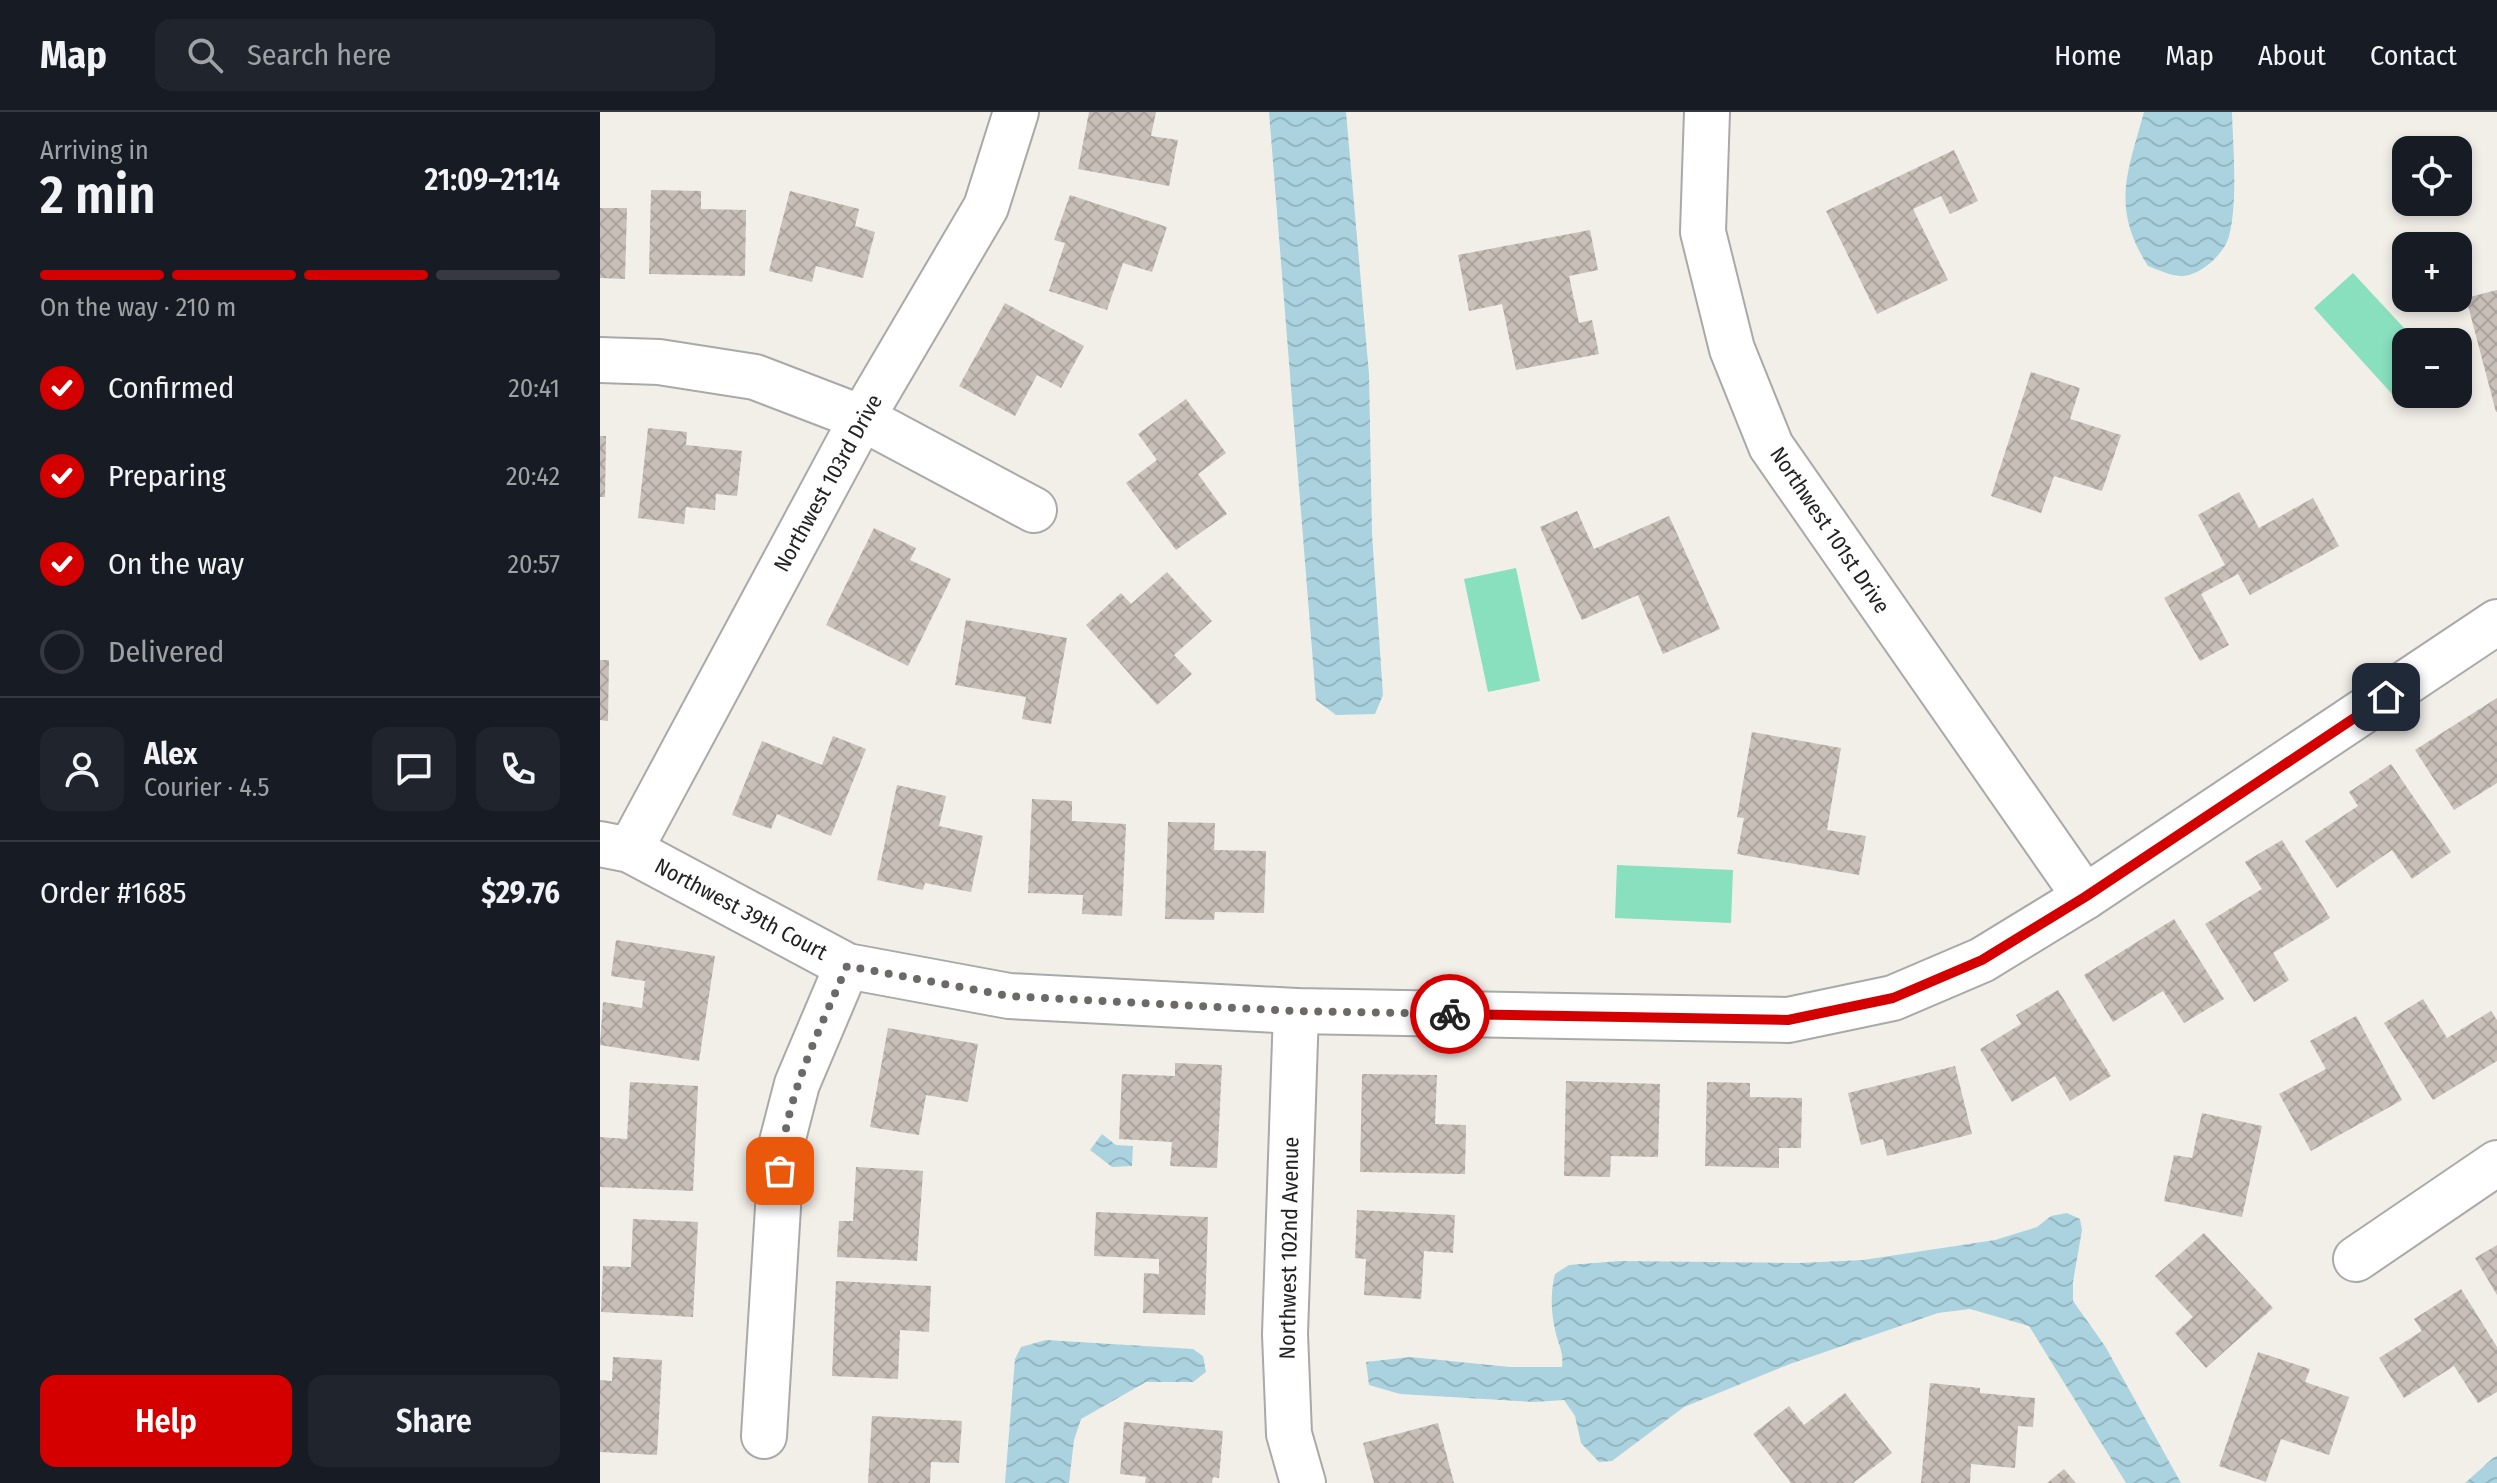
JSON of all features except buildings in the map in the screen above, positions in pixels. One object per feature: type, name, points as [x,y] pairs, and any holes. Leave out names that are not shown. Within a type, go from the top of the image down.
[{"type":"street","name":"Northwest 103rd Drive","points":[[615,847],[986,207],[1016,112]]},
{"type":"street","name":"Northwest 101st Drive","points":[[1707,112],[1703,232],[1732,349],[1771,446],[2085,897]]},
{"type":"street","points":[[600,360],[659,362],[755,377],[862,418],[1034,510]]},
{"type":"street","name":"Northwest 39th Court","points":[[615,847],[847,966],[1009,996],[1296,1011],[1788,1020],[1893,998],[1982,960],[2085,897],[2497,622]]},
{"type":"street","points":[[764,1436],[782,1142],[797,1084],[847,966]]},
{"type":"street","name":"Northwest 102nd Avenue","points":[[1296,1011],[1285,1334],[1289,1434],[1303,1483]]},
{"type":"street","points":[[2356,1259],[2497,1163]]},
{"type":"green space","points":[[2353,273],[2404,328],[2392,328],[2392,394],[2314,308]]},
{"type":"green space","points":[[1516,568],[1540,681],[1488,692],[1464,579]]},
{"type":"green space","points":[[1617,865],[1733,870],[1731,923],[1615,918]]},
{"type":"water","points":[[1269,112],[1346,112],[1369,374],[1372,534],[1383,695],[1375,714],[1336,715],[1316,700]]},
{"type":"water","points":[[2144,112],[2232,112],[2234,191],[2227,243],[2205,267],[2184,276],[2148,266],[2129,226],[2126,208],[2128,173]]},
{"type":"water","points":[[1102,1134],[1116,1145],[1133,1146],[1132,1166],[1112,1167],[1090,1150]]},
{"type":"water","points":[[2067,1213],[2080,1219],[2082,1230],[2073,1301],[2105,1346],[2181,1483],[2126,1483],[2029,1326],[1970,1309],[1938,1313],[1790,1364],[1684,1407],[1612,1461],[1599,1462],[1581,1443],[1575,1416],[1564,1400],[1534,1402],[1400,1394],[1369,1385],[1366,1362],[1410,1357],[1510,1367],[1562,1367],[1552,1296],[1555,1274],[1569,1265],[1620,1261],[1799,1263],[1863,1260],[1995,1240],[2037,1227],[2051,1216]]},
{"type":"water","points":[[1046,1340],[1193,1349],[1203,1356],[1206,1372],[1193,1382],[1146,1382],[1081,1419],[1074,1440],[1069,1483],[1005,1483],[1015,1359],[1021,1347]]},
{"type":"water","points":[[2497,1456],[2497,1483],[2465,1483],[2493,1458]]},
{"type":"way so far","points":[[780,1171],[782,1142],[797,1084],[847,966],[1009,996],[1296,1011],[1450,1014]]},
{"type":"route","points":[[1450,1014],[1788,1020],[1893,998],[1982,960],[2085,897],[2386,697]]}]
